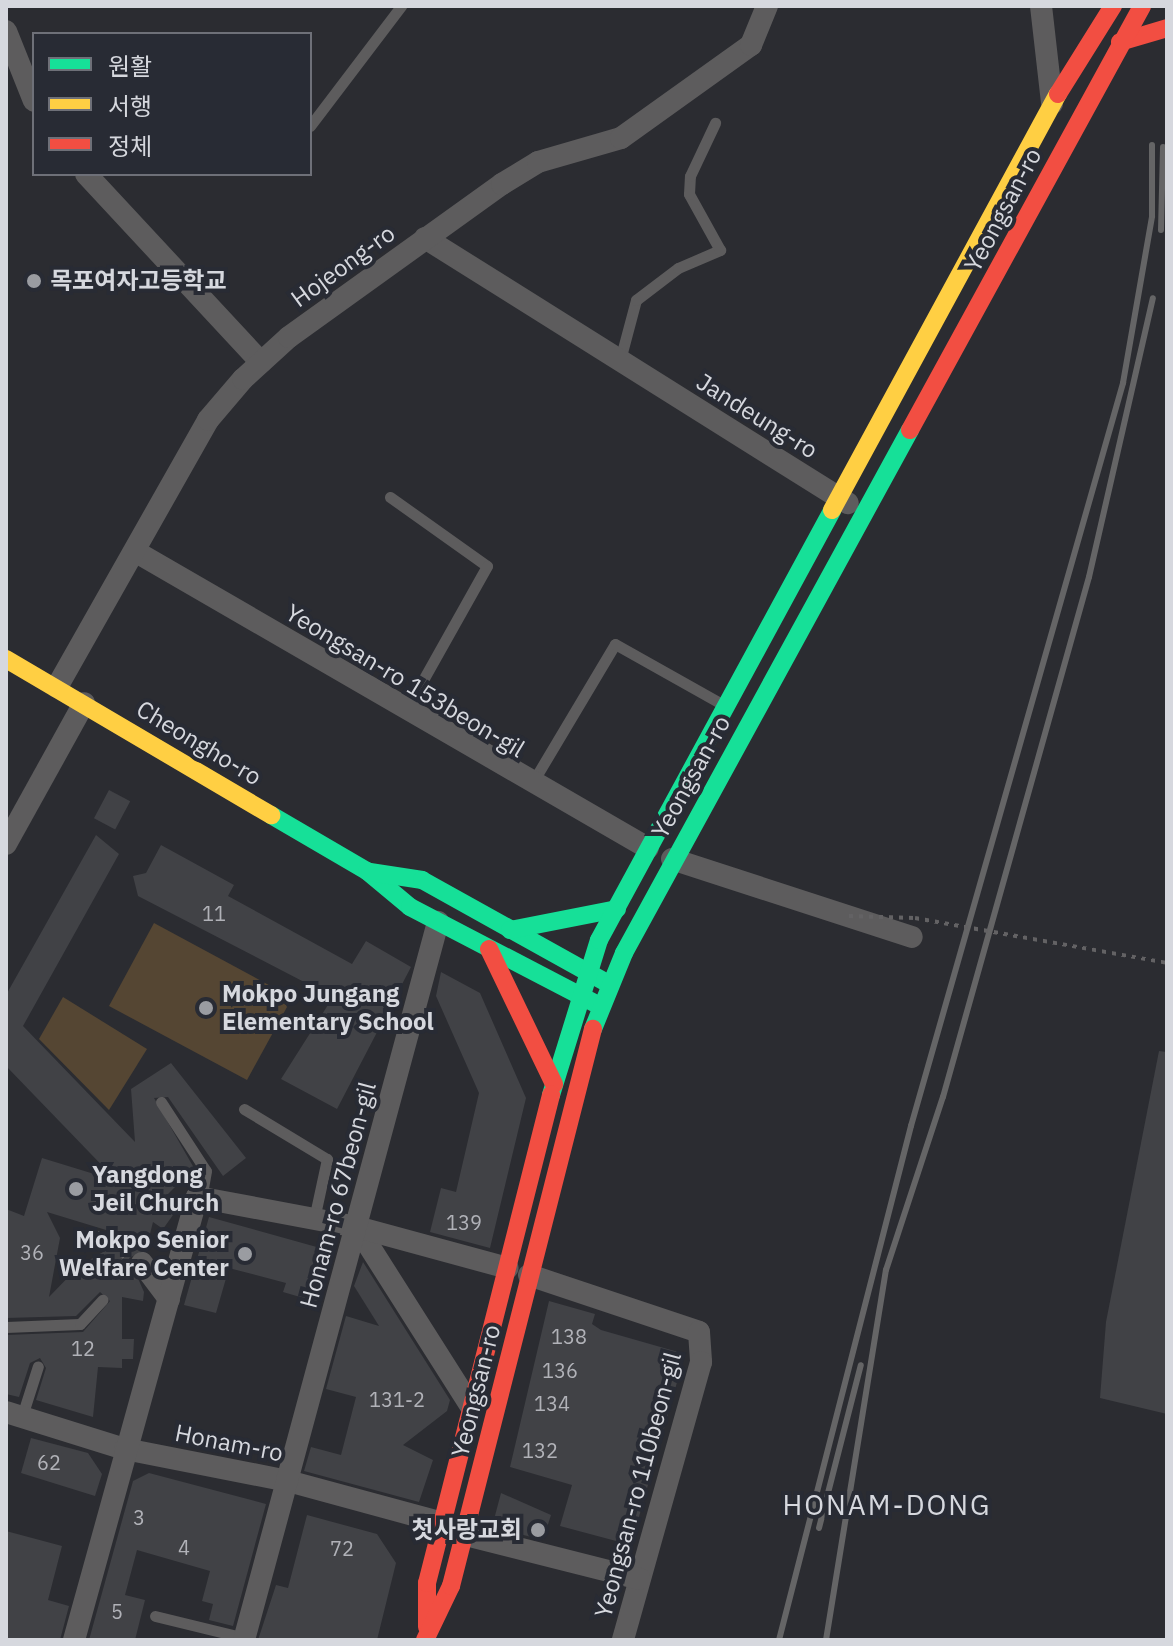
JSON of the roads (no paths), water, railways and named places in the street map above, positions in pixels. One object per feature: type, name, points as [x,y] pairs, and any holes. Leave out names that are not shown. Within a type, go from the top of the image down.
[{"type":"street","name":"Hojeong-ro","points":[[57,687],[138,553],[208,420],[261,362],[425,238],[538,162],[621,138],[751,45],[767,6]]},
{"type":"street","points":[[1041,6],[1052,103]]},
{"type":"street","name":"Yeongsan-ro","points":[[426,1635],[451,1586],[466,1535],[554,1084],[588,973],[648,848],[1052,103],[1113,6]]},
{"type":"street","name":"Yeongsan-ro","points":[[426,1635],[427,1583],[472,1408],[611,986],[672,859],[867,514],[1142,6]]},
{"type":"street","points":[[1120,42],[1167,28]]},
{"type":"street","points":[[6,31],[32,96]]},
{"type":"street","points":[[88,176],[261,362]]},
{"type":"street","name":"Jandeung-ro","points":[[425,238],[867,514]]},
{"type":"street","name":"Yeongsan-ro 153beon-gil","points":[[138,553],[530,786],[648,848]]},
{"type":"street","name":"Cheongho-ro","points":[[6,659],[367,871],[438,922],[602,1007]]},
{"type":"street","points":[[6,844],[84,703]]},
{"type":"street","points":[[672,859],[912,937]]},
{"type":"street","name":"Cheongho-ro","points":[[367,871],[422,880],[611,986]]},
{"type":"street","points":[[510,930],[617,909]]},
{"type":"street","name":"Honam-ro 67beon-gil","points":[[245,1639],[438,922]]},
{"type":"street","points":[[489,949],[554,1084]]},
{"type":"street","points":[[74,1640],[125,1449],[202,1193],[313,1224],[357,1227],[518,1272]]},
{"type":"street","points":[[357,1227],[472,1408]]},
{"type":"street","points":[[142,1263],[169,1299]]},
{"type":"street","name":"Yeongsan-ro 110beon-gil","points":[[518,1272],[699,1332],[701,1362],[623,1640]]},
{"type":"street","name":"Honam-ro","points":[[14,1414],[125,1449],[288,1481],[443,1523]]},
{"type":"street","points":[[466,1535],[640,1579]]},
{"type":"lane","points":[[312,123],[401,6]]},
{"type":"lane","points":[[620,361],[636,300],[678,268],[720,250],[689,194],[690,176],[715,123]]},
{"type":"lane","points":[[390,497],[487,566],[405,712]]},
{"type":"lane","points":[[530,786],[615,644],[726,706]]},
{"type":"lane","points":[[161,1102],[206,1171],[202,1193]]},
{"type":"lane","points":[[244,1109],[327,1159],[313,1224]]},
{"type":"lane","points":[[6,1327],[80,1324],[102,1300]]},
{"type":"lane","points":[[14,1414],[38,1366]]},
{"type":"lane","points":[[155,1616],[245,1639]]},
{"type":"railway","points":[[779,1640],[911,1126],[1123,383],[1152,216],[1152,145]]},
{"type":"railway","points":[[1161,230],[1163,147]]},
{"type":"railway","points":[[826,1640],[886,1270],[943,1097],[1089,577],[1153,298]]},
{"type":"railway","points":[[819,1528],[861,1365]]},
{"type":"place","name":"목포여자고등학교","points":[[34,281]]},
{"type":"place","name":"Mokpo Jungang Elementary School","points":[[206,1008]]},
{"type":"place","name":"Yangdong Jeil Church","points":[[76,1189]]},
{"type":"place","name":"Mokpo Senior Welfare Center","points":[[245,1254]]},
{"type":"place","name":"첫사랑교회","points":[[538,1530]]},
{"type":"district","name":"HONAM-DONG","points":[[887,1505]]}]
